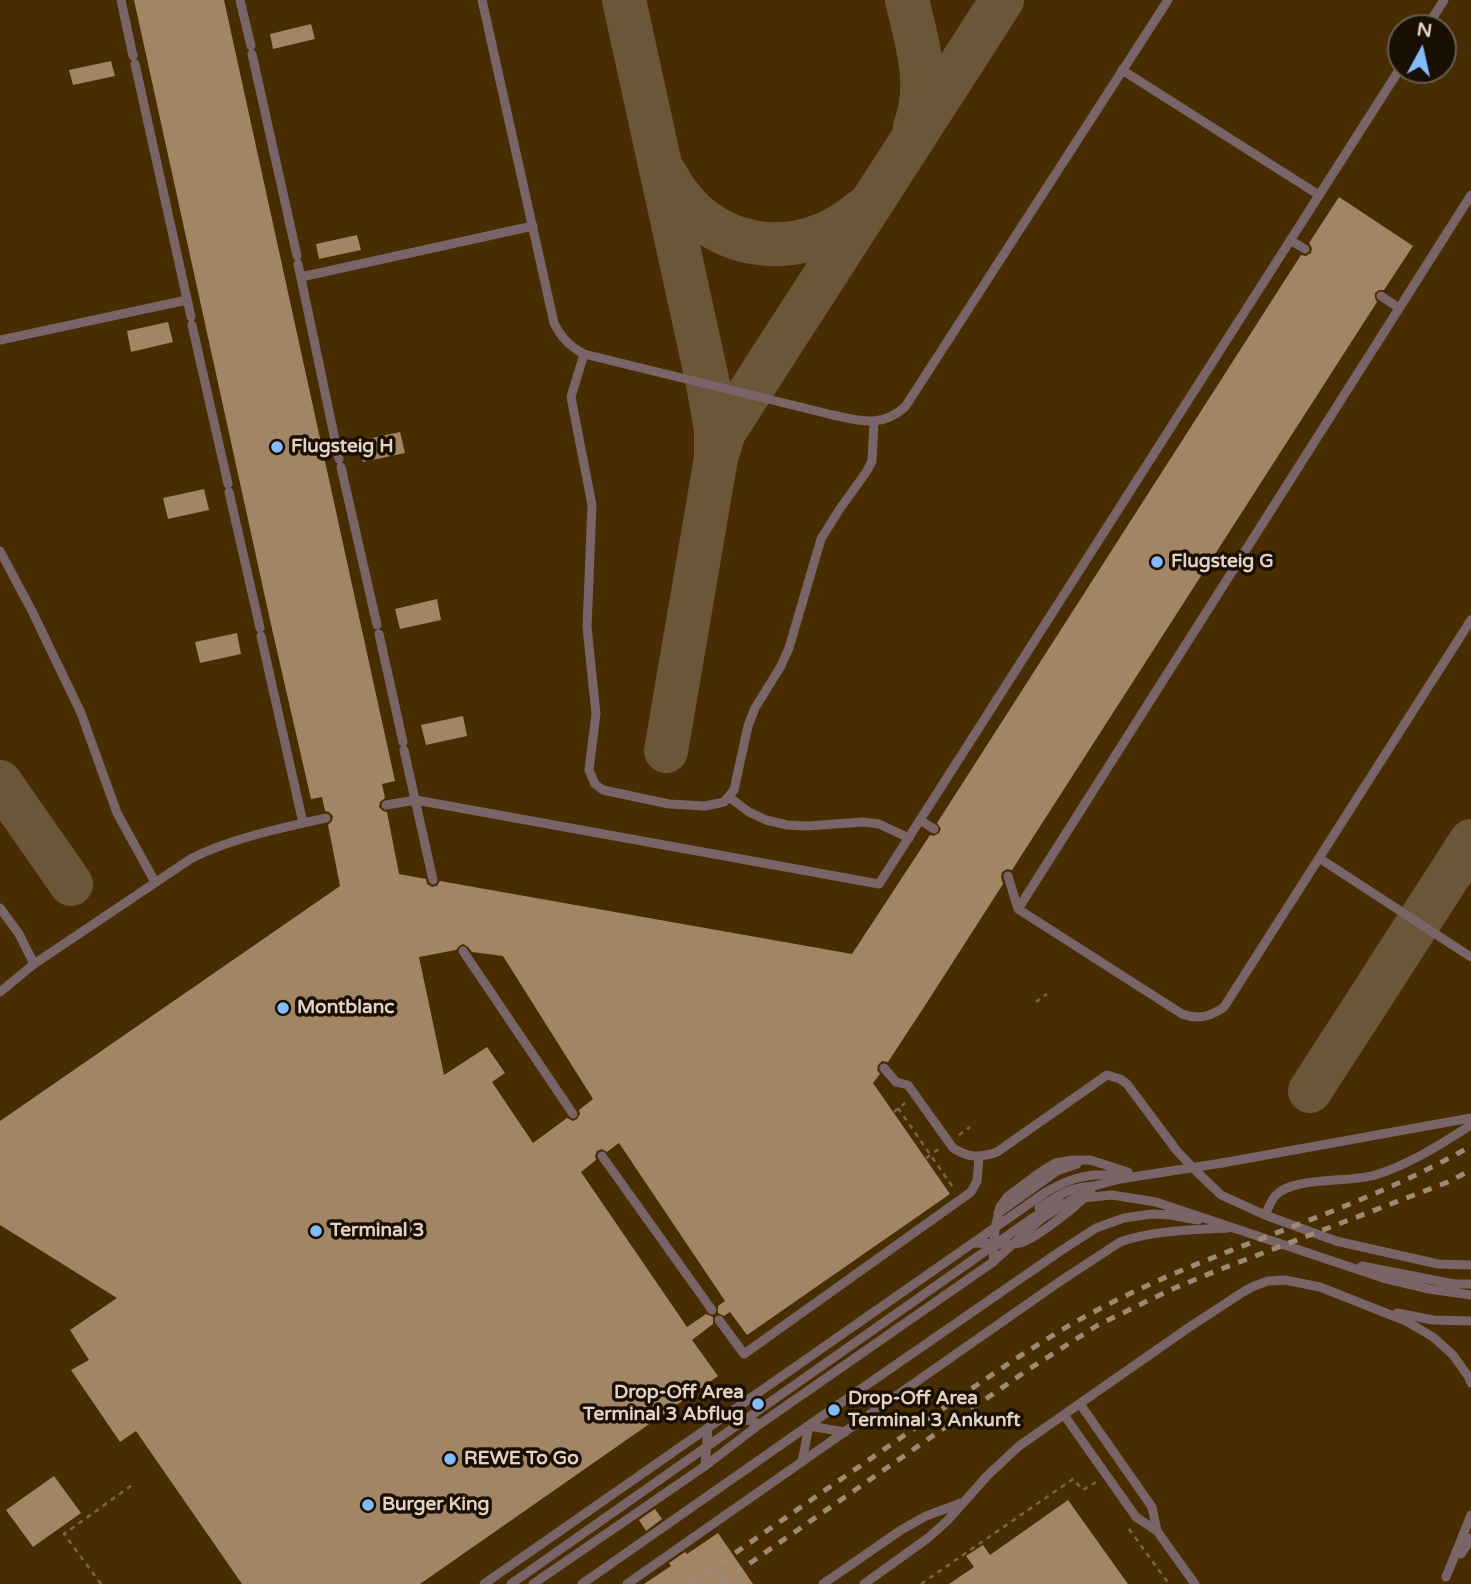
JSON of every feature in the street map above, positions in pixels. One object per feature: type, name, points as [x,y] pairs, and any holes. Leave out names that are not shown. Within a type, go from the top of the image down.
[{"type":"lane","points":[[121,0],[303,823]]},
{"type":"lane","points":[[240,0],[433,880]]},
{"type":"lane","points":[[482,0],[554,323],[567,343],[584,354],[833,415],[874,422],[896,415],[905,407],[1168,0]]},
{"type":"lane","points":[[1122,70],[1319,195]]},
{"type":"lane","points":[[386,805],[416,800],[879,884],[1390,84]]},
{"type":"lane","points":[[1018,909],[1399,308],[1468,207],[1471,195]]},
{"type":"lane","points":[[301,277],[533,226]]},
{"type":"lane","points":[[1290,240],[1306,249]]},
{"type":"lane","points":[[1381,296],[1399,308]]},
{"type":"lane","points":[[0,340],[187,300]]},
{"type":"lane","points":[[584,354],[574,382],[572,405],[592,505],[587,618],[596,714],[590,761],[591,777],[603,790],[669,804],[705,806],[723,802],[730,797],[736,784],[748,726],[755,708],[789,648],[821,540],[872,461],[874,422]]},
{"type":"lane","points":[[0,551],[68,683],[117,813],[155,882]]},
{"type":"lane","points":[[1009,876],[1018,909],[1182,1014],[1202,1017],[1215,1013],[1224,1007],[1471,620]]},
{"type":"lane","points":[[730,797],[766,821],[807,827],[863,822],[879,824],[909,838]]},
{"type":"lane","points":[[0,992],[34,964],[155,882],[212,848],[326,818]]},
{"type":"lane","points":[[920,820],[934,829]]},
{"type":"lane","points":[[1319,858],[1471,957]]},
{"type":"lane","points":[[0,908],[19,934],[34,964]]},
{"type":"lane","points":[[463,951],[573,1114]]},
{"type":"lane","points":[[884,1068],[896,1082],[908,1085],[953,1148],[961,1153],[979,1157],[997,1152],[1107,1075],[1119,1079],[1127,1084],[1177,1151],[1221,1195],[1265,1215],[1336,1241],[1438,1264],[1471,1265]]},
{"type":"lane","points":[[1059,1194],[1120,1179],[1471,1118]]},
{"type":"lane","points":[[1265,1215],[1275,1196],[1284,1189],[1375,1175],[1400,1165],[1471,1125]]},
{"type":"lane","points":[[602,1156],[712,1310]]},
{"type":"lane","points":[[719,1320],[744,1354],[971,1192],[977,1181],[979,1157]]},
{"type":"lane","points":[[993,1262],[997,1214],[1003,1202],[1013,1191],[1055,1163],[1081,1159],[1097,1161],[1139,1177]]},
{"type":"lane","points":[[485,1584],[1057,1185],[1097,1174],[1139,1177]]},
{"type":"lane","points":[[994,1242],[1074,1184],[1097,1174]]},
{"type":"lane","points":[[975,1243],[1013,1244],[1026,1241],[1072,1209],[1094,1186]]},
{"type":"lane","points":[[511,1584],[1034,1217],[1060,1204],[1089,1196],[1112,1195],[1170,1206],[1383,1278],[1471,1295]]},
{"type":"lane","points":[[582,1584],[1096,1228],[1124,1218],[1163,1214],[1234,1228]]},
{"type":"lane","points":[[626,1584],[1120,1242],[1158,1234],[1234,1228]]},
{"type":"lane","points":[[533,1584],[993,1262],[1013,1244]]},
{"type":"lane","points":[[1320,1257],[1441,1281],[1471,1284]]},
{"type":"lane","points":[[864,1584],[928,1538],[1019,1446],[1188,1328],[1254,1286],[1268,1281],[1285,1280],[1320,1287],[1398,1313],[1433,1320],[1471,1321]]},
{"type":"lane","points":[[1359,1301],[1406,1321],[1433,1337],[1453,1354],[1471,1383]]},
{"type":"lane","points":[[1080,1404],[1152,1507],[1157,1531]]},
{"type":"lane","points":[[728,1414],[760,1424]]},
{"type":"lane","points":[[1064,1415],[1136,1517],[1157,1531],[1195,1584]]},
{"type":"lane","points":[[809,1426],[845,1432]]},
{"type":"lane","points":[[802,1462],[809,1426]]},
{"type":"lane","points":[[705,1466],[708,1428]]},
{"type":"lane","points":[[823,1584],[901,1530],[963,1503]]},
{"type":"lane","points":[[1444,1580],[1471,1514]]},
{"type":"lane","points":[[1444,1580],[1471,1538]]},
{"type":"path","points":[[1035,1002],[1047,994]]},
{"type":"path","points":[[898,1108],[954,1189],[971,1192]]},
{"type":"path","points":[[921,1584],[1073,1479],[1083,1490],[1097,1481]]},
{"type":"path","points":[[101,1584],[64,1534],[135,1483]]},
{"type":"path","points":[[1125,1523],[1169,1584]]},
{"type":"shaded area","points":[[0,0],[1471,0],[1471,1584],[0,1584]]},
{"type":"building","name":"Terminal 3","points":[[134,0],[224,0],[395,781],[382,784],[385,798],[379,807],[387,812],[399,874],[426,879],[427,884],[432,887],[437,886],[440,881],[852,954],[930,835],[939,833],[941,829],[937,823],[1301,255],[1311,253],[1309,243],[1339,197],[1413,246],[1384,290],[1375,293],[1377,302],[1012,870],[1002,872],[1003,884],[926,1004],[888,1062],[882,1061],[878,1065],[880,1074],[873,1083],[950,1194],[747,1335],[730,1312],[724,1316],[718,1313],[718,1306],[725,1301],[619,1143],[607,1152],[602,1149],[597,1151],[596,1160],[581,1172],[687,1327],[706,1314],[713,1317],[713,1324],[692,1340],[718,1376],[420,1584],[242,1584],[136,1431],[120,1442],[71,1370],[89,1360],[70,1330],[117,1298],[0,1225],[0,1121],[340,886],[328,825],[333,816],[325,811],[322,797],[311,799]],"holes":[[[463,944],[472,952],[503,956],[593,1099],[579,1110],[577,1119],[573,1121],[567,1118],[533,1143],[492,1082],[505,1073],[487,1047],[444,1075],[419,957],[456,950]]]},
{"type":"building","points":[[311,24],[315,39],[273,49],[270,34]]},
{"type":"building","points":[[111,61],[115,76],[73,85],[69,70]]},
{"type":"building","points":[[357,235],[361,250],[319,259],[316,244]]},
{"type":"building","points":[[168,322],[173,342],[131,352],[127,331]]},
{"type":"building","points":[[400,432],[405,453],[363,462],[358,441]]},
{"type":"building","points":[[204,489],[209,510],[168,519],[163,498]]},
{"type":"building","points":[[437,599],[441,620],[400,629],[395,609]]},
{"type":"building","points":[[237,633],[241,654],[200,663],[195,642]]},
{"type":"building","points":[[463,716],[467,736],[426,745],[421,725]]},
{"type":"building","points":[[54,1476],[81,1513],[33,1547],[6,1510]]},
{"type":"building","points":[[1068,1500],[1128,1584],[949,1584],[974,1567],[966,1556],[983,1545],[990,1555]]},
{"type":"building","points":[[655,1509],[662,1519],[646,1531],[639,1520]]},
{"type":"building","points":[[718,1533],[753,1584],[644,1584],[671,1566],[669,1563]]},
{"type":"taxiway","points":[[624,0],[708,384],[716,429],[716,457]]},
{"type":"taxiway","points":[[907,0],[922,79],[920,111],[915,127]]},
{"type":"taxiway","points":[[666,751],[716,458],[724,432],[1002,0]]},
{"type":"taxiway","points":[[666,175],[683,201],[705,221],[729,235],[756,243],[783,244],[811,239],[838,227],[864,209]]},
{"type":"taxiway","points":[[0,782],[71,884]]},
{"type":"taxiway","points":[[1310,1091],[1471,841]]},
{"type":"railway","points":[[691,1584],[990,1376],[1080,1319],[1194,1265],[1381,1191],[1471,1146]]},
{"type":"railway","points":[[720,1584],[1026,1371],[1098,1325],[1170,1290],[1448,1182],[1471,1170]]},
{"type":"place","name":"Flugsteig H","points":[[277,447]]},
{"type":"place","name":"Flugsteig G","points":[[1157,562]]},
{"type":"place","name":"Montblanc","points":[[283,1008]]},
{"type":"place","name":"Terminal 3","points":[[316,1231]]},
{"type":"place","name":"Drop-Off Area Terminal 3 Abflug","points":[[758,1404]]},
{"type":"place","name":"Drop-Off Area Terminal 3 Ankunft","points":[[834,1410]]},
{"type":"place","name":"REWE To Go","points":[[450,1459]]},
{"type":"place","name":"Burger King","points":[[368,1505]]}]
